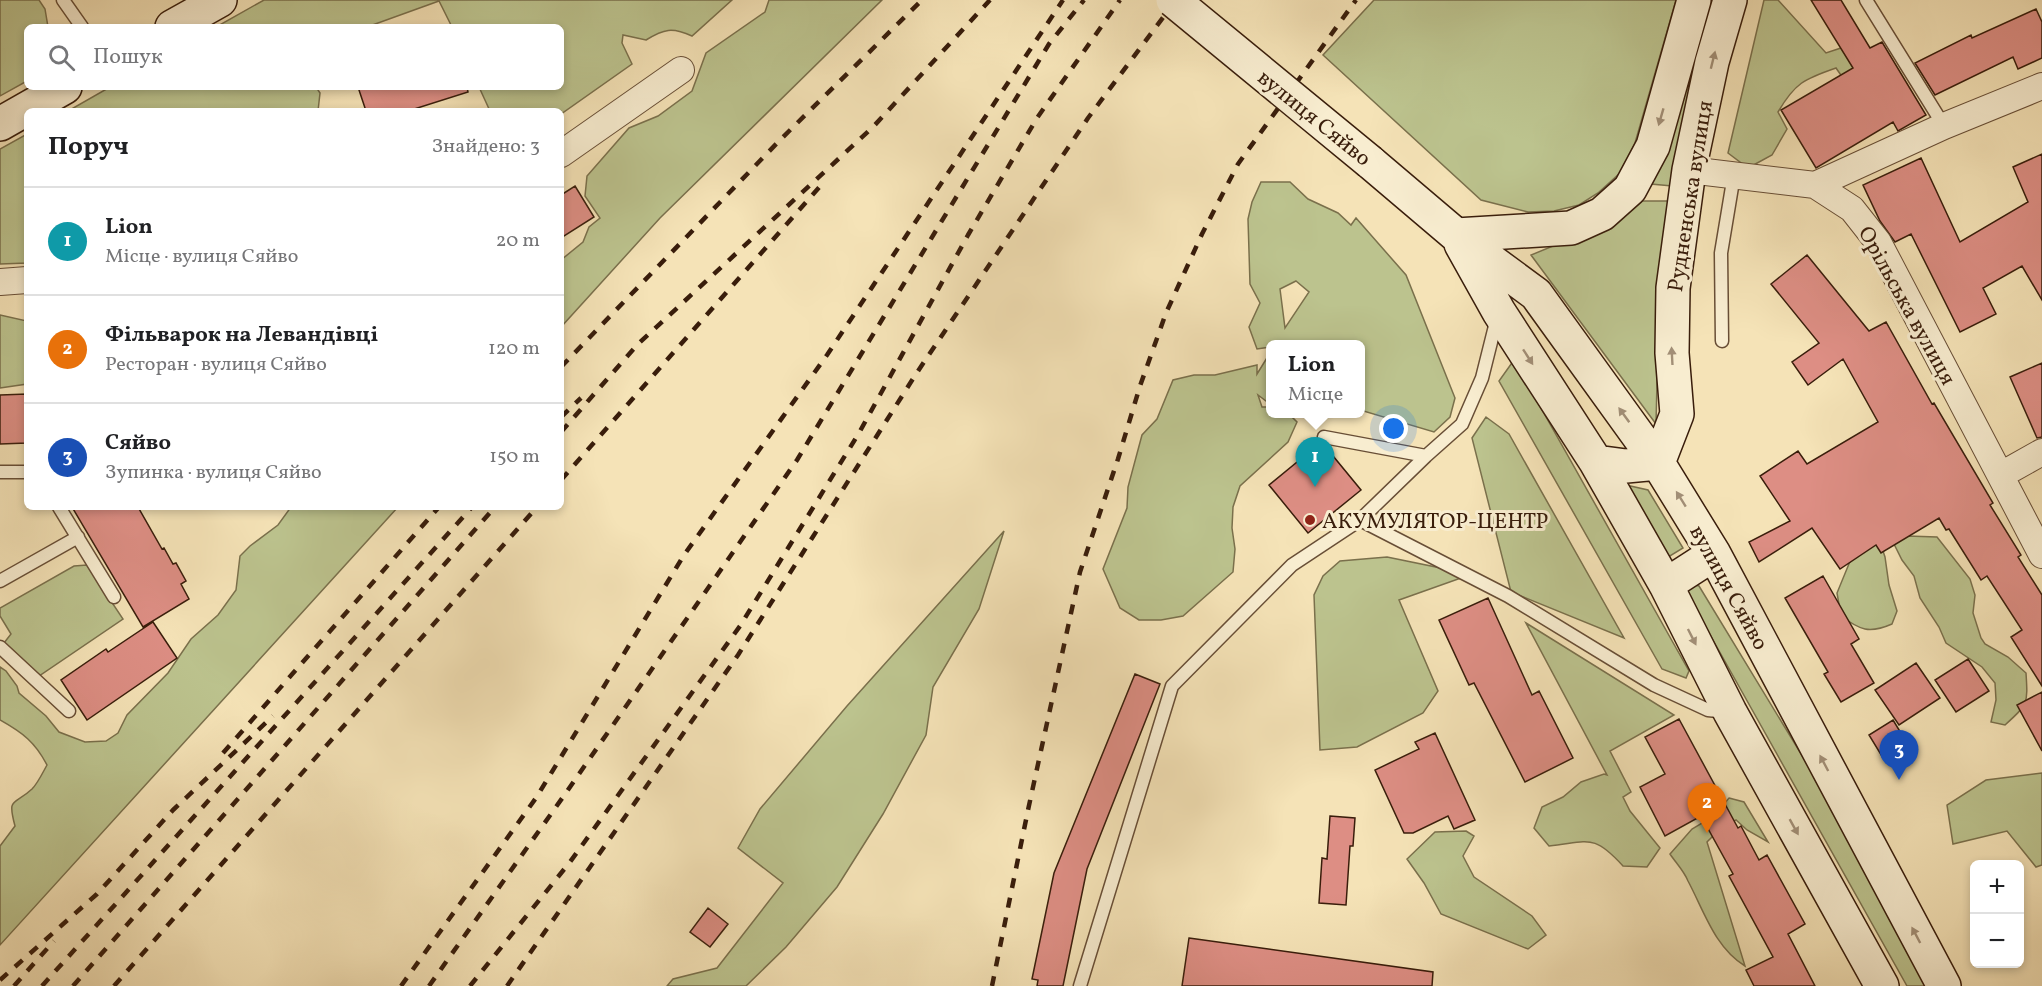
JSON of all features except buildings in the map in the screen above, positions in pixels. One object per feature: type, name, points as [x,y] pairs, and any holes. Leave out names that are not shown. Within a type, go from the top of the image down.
[{"type":"main road","points":[[177,24],[220,0]]},
{"type":"main road","name":"вулиця Сяйво","points":[[1173,0],[1456,235],[1536,294],[1658,462],[1714,554],[1944,986]]},
{"type":"main road","name":"Рудненська вулиця","points":[[1456,235],[1571,228],[1602,214],[1630,189],[1653,146],[1694,0]]},
{"type":"main road","name":"Рудненська вулиця","points":[[1658,462],[1677,414],[1672,353],[1673,288],[1689,170],[1712,62],[1730,0]]},
{"type":"main road","points":[[28,108],[60,90]]},
{"type":"main road","points":[[0,124],[24,110]]},
{"type":"main road","name":"вулиця Сяйво","points":[[1456,235],[1499,312],[1596,462],[1666,585],[1730,712],[1882,986]]},
{"type":"main road","points":[[1596,462],[1626,466],[1658,462]]},
{"type":"main road","points":[[1666,585],[1714,554]]},
{"type":"street","points":[[564,152],[681,70]]},
{"type":"street","points":[[1815,185],[1944,126],[2042,86]]},
{"type":"street","name":"Орільська вулиця","points":[[1689,170],[1815,185],[1852,209],[1878,242],[2042,555]]},
{"type":"street","points":[[0,282],[24,280]]},
{"type":"street","points":[[2001,475],[2042,452]]},
{"type":"lane","points":[[63,0],[80,24]]},
{"type":"lane","points":[[1866,0],[1944,126]]},
{"type":"lane","points":[[1722,341],[1721,253],[1734,175]]},
{"type":"lane","points":[[1080,986],[1172,686],[1292,565],[1360,520],[1462,424],[1482,378],[1499,312]]},
{"type":"lane","points":[[1324,436],[1426,456]]},
{"type":"lane","points":[[0,472],[24,472]]},
{"type":"lane","points":[[61,510],[114,597]]},
{"type":"lane","points":[[1360,520],[1508,596],[1654,685],[1708,710],[1730,712]]},
{"type":"lane","points":[[0,581],[78,537]]},
{"type":"lane","points":[[0,647],[69,711]]},
{"type":"green space","points":[[0,0],[39,0],[45,9],[48,24],[24,24],[24,83],[0,96]]},
{"type":"green space","points":[[264,0],[732,0],[692,36],[673,30],[658,33],[646,40],[623,35],[622,43],[632,64],[564,112],[564,108],[489,108],[480,90],[564,90],[564,24],[450,24],[439,1],[375,24],[221,24]]},
{"type":"green space","points":[[769,0],[882,0],[660,218],[564,324],[564,258],[583,242],[589,227],[600,218],[585,196],[587,176],[629,128],[658,116],[692,91],[706,53],[765,12]]},
{"type":"green space","points":[[1374,0],[1676,0],[1635,143],[1620,173],[1598,193],[1579,205],[1554,211],[1528,212],[1481,200],[1323,55]]},
{"type":"green space","points":[[1710,0],[1714,0],[1672,186],[1651,184]]},
{"type":"green space","points":[[1764,0],[1778,0],[1826,53],[1844,47],[1874,100],[1879,130],[1836,68],[1808,79],[1790,94],[1778,112],[1787,129],[1772,155],[1748,168],[1728,153]]},
{"type":"green space","points":[[105,90],[318,90],[320,93],[318,108],[73,108]]},
{"type":"green space","points":[[24,136],[24,263],[0,264],[0,149]]},
{"type":"green space","points":[[1261,182],[1290,182],[1308,199],[1338,213],[1351,225],[1356,218],[1406,275],[1455,398],[1450,417],[1434,432],[1365,411],[1365,340],[1266,340],[1266,348],[1257,349],[1249,327],[1260,303],[1250,284],[1248,219],[1252,202]],"holes":[[[1296,281],[1309,292],[1285,328],[1280,289]]]},
{"type":"green space","points":[[1642,201],[1668,201],[1659,297],[1656,424],[1531,255],[1616,220]]},
{"type":"green space","points":[[0,315],[24,320],[24,384],[0,388]]},
{"type":"green space","points":[[1266,359],[1266,401],[1258,395],[1262,407],[1266,407],[1266,418],[1293,418],[1297,422],[1288,442],[1240,486],[1233,507],[1232,528],[1235,549],[1233,572],[1183,616],[1161,620],[1139,620],[1120,608],[1103,569],[1127,508],[1128,487],[1142,435],[1157,419],[1173,380],[1194,375],[1215,375],[1257,365],[1257,374]]},
{"type":"green space","points":[[1514,360],[1689,671],[1686,678],[1662,669],[1499,381]]},
{"type":"green space","points":[[1486,417],[1509,434],[1624,638],[1511,592],[1472,438]]},
{"type":"green space","points":[[1626,485],[1648,490],[1683,548],[1665,559]]},
{"type":"green space","points":[[289,510],[395,510],[0,945],[0,846],[15,826],[12,806],[34,787],[47,765],[28,739],[0,720],[0,667],[6,671],[17,686],[19,693],[46,716],[59,732],[85,742],[106,741],[118,733],[127,715],[168,673],[191,639],[218,615],[236,590],[240,556],[278,525]]},
{"type":"green space","points":[[1004,531],[979,609],[933,687],[926,735],[883,814],[837,887],[786,947],[746,986],[667,986],[673,979],[717,968],[783,883],[738,848],[760,809],[847,706]]},
{"type":"green space","points":[[1907,536],[1937,537],[1970,579],[1975,595],[1973,613],[1981,638],[1985,644],[2008,657],[2026,673],[2025,703],[2005,725],[1991,722],[1996,700],[1995,683],[1982,667],[1946,643],[1939,627],[1920,598],[1914,576],[1894,544]]},
{"type":"green space","points":[[1871,545],[1881,545],[1897,611],[1892,624],[1871,630],[1854,625],[1841,616],[1837,593],[1853,554]]},
{"type":"green space","points":[[1387,557],[1460,572],[1461,578],[1399,600],[1438,691],[1423,713],[1357,747],[1320,750],[1314,595],[1323,576],[1340,561]]},
{"type":"green space","points":[[87,565],[123,619],[39,676],[4,643],[11,634],[0,616],[0,608],[74,566]]},
{"type":"green space","points":[[1689,583],[1699,586],[1942,986],[1907,986],[1686,592]]},
{"type":"green space","points":[[1526,623],[1674,715],[1610,751],[1631,792],[1623,797],[1630,811],[1660,848],[1647,867],[1623,866],[1604,848],[1590,842],[1549,846],[1534,828],[1542,807],[1563,797],[1581,782],[1607,775]]},
{"type":"green space","points":[[2042,773],[2042,865],[2036,867],[2007,831],[1953,844],[1947,805],[1986,780]]},
{"type":"green space","points":[[1729,798],[1744,802],[1768,842],[1747,830],[1736,820],[1722,827],[1707,842],[1745,966],[1718,939],[1686,877],[1670,854],[1692,829],[1714,816]]},
{"type":"green space","points":[[1466,831],[1474,836],[1463,856],[1474,877],[1532,916],[1546,935],[1528,949],[1441,914],[1424,883],[1407,859],[1435,832]]},
{"type":"railway","points":[[564,364],[781,139],[922,0]]},
{"type":"railway","points":[[564,429],[637,345],[873,127],[990,0]]},
{"type":"railway","points":[[401,986],[536,798],[684,555],[827,355],[1063,0]]},
{"type":"railway","points":[[429,986],[797,460],[1049,44],[1084,0]]},
{"type":"railway","points":[[470,986],[570,862],[740,626],[859,433],[968,235],[1037,118],[1120,0]]},
{"type":"railway","points":[[507,986],[738,655],[916,374],[1088,118],[1176,0]]},
{"type":"railway","points":[[992,986],[1080,572],[1166,313],[1202,234],[1238,164],[1356,0]]},
{"type":"railway","points":[[564,477],[823,183]]},
{"type":"railway","points":[[564,414],[581,398]]},
{"type":"railway","points":[[223,753],[436,510]]},
{"type":"railway","points":[[42,986],[469,510]]},
{"type":"railway","points":[[73,986],[492,510]]},
{"type":"railway","points":[[114,986],[534,510]]},
{"type":"railway","points":[[0,980],[97,894],[173,810],[273,716]]},
{"type":"railway","points":[[14,986],[54,941]]},
{"type":"place","name":"Lion","points":[[1315,487]]},
{"type":"place","name":"АКУМУЛЯТОР-ЦЕНТР","points":[[1310,520]]},
{"type":"place","name":"Сяйво","points":[[1899,780]]},
{"type":"place","name":"Фільварок на Левандівці","points":[[1707,833]]}]
